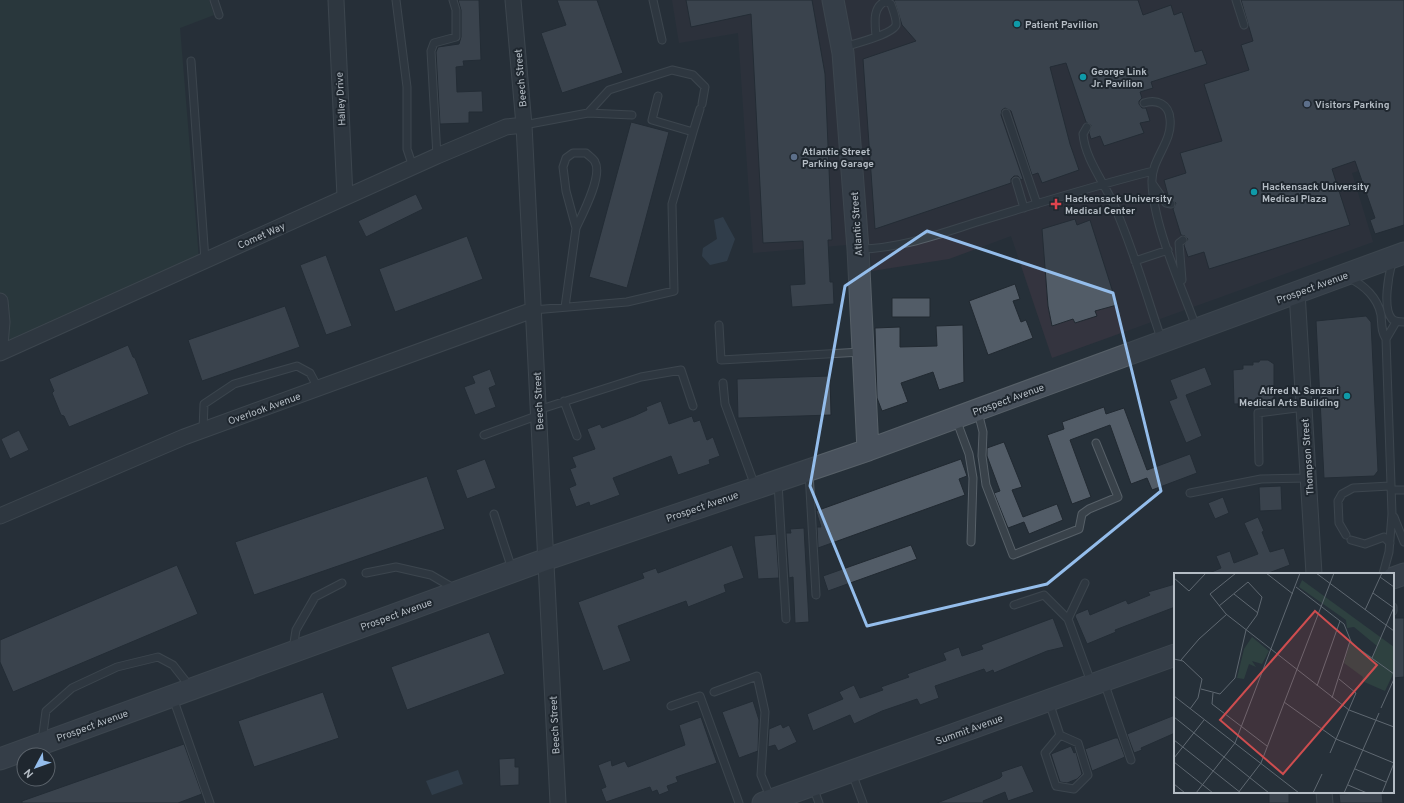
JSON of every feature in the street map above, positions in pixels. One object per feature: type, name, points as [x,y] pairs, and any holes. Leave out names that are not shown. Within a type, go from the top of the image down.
[{"type":"street","name":"Halley Drive","points":[[336,0],[345,197]]},
{"type":"street","name":"Beech Street","points":[[513,0],[524,125],[547,559],[558,803]]},
{"type":"street","name":"Atlantic Street","points":[[833,0],[842,48],[858,249],[868,450]]},
{"type":"street","name":"Comet Way","points":[[0,353],[437,156],[506,127],[524,125]]},
{"type":"street","name":"Prospect Avenue","points":[[0,759],[512,571],[868,450],[1399,255]]},
{"type":"street","name":"Thompson Street","points":[[1297,292],[1314,573]]},
{"type":"street","points":[[0,301],[2,322],[0,345]]},
{"type":"street","name":"Overlook Avenue","points":[[0,516],[202,430],[533,310]]},
{"type":"street","points":[[1394,578],[1404,574]]},
{"type":"street","name":"Summit Avenue","points":[[769,802],[816,794],[851,771],[1174,655]]},
{"type":"street","points":[[1324,793],[1325,803]]},
{"type":"lane","points":[[214,0],[219,15]]},
{"type":"lane","points":[[396,0],[407,88],[407,149],[413,167]]},
{"type":"lane","points":[[437,156],[431,51],[434,43],[456,37],[456,16],[453,0]]},
{"type":"lane","points":[[653,0],[662,40]]},
{"type":"lane","points":[[842,48],[876,36],[894,29],[896,24],[891,4],[886,0],[880,3],[876,10],[876,36]]},
{"type":"lane","points":[[1236,0],[1244,25]]},
{"type":"lane","points":[[191,61],[205,260]]},
{"type":"lane","points":[[533,310],[627,302],[674,291],[672,204],[701,106],[705,87],[693,75],[672,70],[609,90],[588,113]]},
{"type":"lane","points":[[658,96],[652,120],[693,132]]},
{"type":"lane","points":[[1144,103],[1155,101],[1163,104],[1168,111],[1170,119],[1170,130],[1154,165],[1151,181],[1158,220],[1197,329]]},
{"type":"lane","points":[[524,125],[588,113],[632,115]]},
{"type":"lane","points":[[1006,113],[1037,204]]},
{"type":"lane","points":[[1087,128],[1083,134],[1084,140],[1122,224],[1162,342]]},
{"type":"lane","points":[[565,307],[576,228],[592,192],[597,171],[596,162],[586,153],[573,153],[566,158],[563,167],[566,191],[576,228]]},
{"type":"lane","points":[[858,249],[898,246],[1153,171]]},
{"type":"lane","points":[[1016,181],[1024,208]]},
{"type":"lane","points":[[1151,181],[1166,203],[1171,204]]},
{"type":"lane","points":[[1183,240],[1179,243],[1183,292]]},
{"type":"lane","points":[[1135,261],[1168,250]]},
{"type":"lane","points":[[1386,339],[1400,322],[1392,319],[1389,313],[1387,283],[1399,255]]},
{"type":"lane","points":[[1343,276],[1356,281],[1371,294],[1378,306],[1382,331],[1386,339],[1392,514],[1390,543],[1383,573]]},
{"type":"lane","points":[[719,325],[721,360],[863,352]]},
{"type":"lane","points":[[202,430],[204,404],[234,384],[297,366],[310,373],[318,388]]},
{"type":"lane","points":[[484,435],[564,401],[640,377],[681,370],[693,406]]},
{"type":"lane","points":[[723,383],[725,404],[755,488]]},
{"type":"lane","points":[[564,401],[577,436]]},
{"type":"lane","points":[[1259,462],[1258,413],[1304,407]]},
{"type":"lane","points":[[978,410],[983,432],[982,456],[986,485],[1013,555],[1079,529],[1082,514],[1089,509],[1118,496],[1096,443]]},
{"type":"lane","points":[[956,418],[969,454],[972,478],[971,542]]},
{"type":"lane","points":[[808,470],[816,595]]},
{"type":"lane","points":[[1190,493],[1260,479],[1308,478]]},
{"type":"lane","points":[[777,481],[786,619]]},
{"type":"lane","points":[[1390,543],[1384,537],[1365,544],[1349,538],[1339,523],[1338,501],[1342,494],[1353,488],[1390,488],[1404,490]]},
{"type":"lane","points":[[1391,504],[1395,524],[1404,542]]},
{"type":"lane","points":[[494,514],[512,571]]},
{"type":"lane","points":[[366,573],[396,567],[431,575],[459,591]]},
{"type":"lane","points":[[293,651],[296,630],[316,597],[342,582]]},
{"type":"lane","points":[[1068,619],[1085,583]]},
{"type":"lane","points":[[1014,605],[1044,595],[1068,619],[1098,682],[1131,760]]},
{"type":"lane","points":[[42,744],[46,711],[72,688],[117,667],[158,657],[173,665],[192,688]]},
{"type":"lane","points":[[714,692],[757,676],[765,712],[761,775],[769,802]]},
{"type":"lane","points":[[172,696],[210,803]]},
{"type":"lane","points":[[671,706],[700,696],[739,803]]},
{"type":"lane","points":[[1048,700],[1060,735],[1078,743],[1088,775],[1074,790],[1056,786],[1045,753],[1060,735]]},
{"type":"lane","points":[[851,771],[864,803]]},
{"type":"highlighted area","points":[[927,231],[1113,293],[1161,491],[1047,584],[867,626],[810,486],[845,286]]},
{"type":"shaded area","points":[[0,0],[209,0],[214,15],[180,28],[199,260],[0,346]]},
{"type":"shaded area","name":"Hackensack University Medical Center","points":[[672,0],[1404,0],[1404,156],[1352,173],[1373,242],[1052,358],[1011,236],[949,259],[872,271],[869,243],[753,253],[738,33],[679,43]]},
{"type":"water","points":[[723,217],[735,239],[727,261],[710,265],[702,256],[703,248],[717,239],[714,220]]},
{"type":"water","points":[[458,770],[463,784],[432,795],[426,781]]},
{"type":"building","points":[[458,0],[479,0],[481,60],[463,61],[464,66],[456,67],[457,92],[482,91],[483,112],[469,112],[469,123],[440,124],[436,52],[438,47],[459,44],[461,37],[461,10]]},
{"type":"building","points":[[557,0],[597,0],[623,73],[562,93],[541,33],[566,25]]},
{"type":"building","name":"Atlantic Street Parking Garage","points":[[686,0],[812,0],[825,74],[832,240],[828,240],[830,282],[833,282],[834,304],[792,307],[790,285],[805,284],[803,241],[763,243],[751,14],[691,27]]},
{"type":"building","points":[[894,0],[1138,0],[1143,15],[1171,5],[1174,15],[1182,12],[1195,52],[1202,50],[1207,64],[1151,82],[1153,88],[1140,92],[1142,98],[1139,101],[1139,104],[1142,108],[1146,108],[1150,121],[1140,123],[1144,133],[1104,146],[1100,136],[1091,139],[1089,133],[1091,125],[1086,122],[1066,63],[1050,67],[1070,144],[1079,170],[1042,183],[1038,173],[1032,175],[1011,111],[1005,108],[1002,110],[1001,115],[1023,179],[1021,180],[1018,176],[1014,176],[1011,179],[1011,183],[875,229],[863,59],[916,41],[902,25]]},
{"type":"building","points":[[1241,0],[1404,0],[1404,225],[1375,234],[1370,220],[1375,218],[1355,161],[1332,169],[1350,225],[1209,269],[1204,252],[1188,257],[1184,245],[1188,239],[1181,235],[1173,209],[1176,203],[1169,199],[1164,180],[1186,173],[1180,153],[1222,141],[1204,84],[1249,70],[1241,45],[1253,41]]},
{"type":"building","points":[[631,122],[669,132],[627,288],[589,277]]},
{"type":"building","points":[[416,194],[423,209],[366,237],[358,221]]},
{"type":"building","points":[[1075,219],[1077,225],[1090,220],[1117,305],[1095,311],[1097,316],[1075,323],[1073,319],[1052,326],[1048,306],[1042,229]]},
{"type":"building","points":[[467,236],[483,279],[395,312],[379,269]]},
{"type":"building","points":[[326,255],[352,326],[326,335],[300,265]]},
{"type":"building","points":[[1015,284],[1020,299],[1013,301],[1021,322],[1026,320],[1033,338],[988,355],[969,301]]},
{"type":"building","points":[[892,298],[930,298],[930,317],[892,317]]},
{"type":"building","points":[[285,306],[300,347],[202,381],[188,340]]},
{"type":"building","name":"Alfred N. Sanzari Medical Arts Building","points":[[1366,316],[1371,322],[1378,471],[1374,476],[1324,478],[1316,321]]},
{"type":"building","points":[[963,325],[964,382],[939,390],[933,372],[901,383],[908,402],[882,411],[877,398],[875,328],[900,327],[900,347],[937,346],[936,326]]},
{"type":"building","points":[[128,345],[133,357],[135,358],[149,394],[69,427],[64,416],[61,415],[52,393],[54,391],[49,379]]},
{"type":"building","points":[[1260,360],[1268,360],[1274,364],[1274,403],[1234,404],[1233,370],[1243,369],[1243,365],[1253,365],[1253,362],[1259,362]]},
{"type":"building","points":[[1205,367],[1212,385],[1186,395],[1202,436],[1186,443],[1169,401],[1177,398],[1170,380]]},
{"type":"building","points":[[490,369],[496,385],[489,388],[496,407],[475,415],[464,387],[475,383],[472,376]]},
{"type":"building","points":[[830,376],[831,415],[738,418],[737,379]]},
{"type":"building","points":[[661,401],[669,424],[692,416],[694,422],[700,420],[707,440],[713,437],[720,456],[709,460],[710,464],[678,475],[671,456],[613,478],[620,495],[590,506],[589,502],[576,507],[569,488],[576,485],[570,469],[576,467],[572,457],[595,449],[587,429],[600,424],[602,428],[634,416],[647,410],[646,407]]},
{"type":"building","points":[[1104,407],[1106,414],[1124,408],[1147,470],[1190,454],[1197,473],[1152,490],[1147,478],[1131,484],[1110,425],[1070,440],[1091,497],[1072,504],[1047,435],[1064,429],[1062,422]]},
{"type":"building","points":[[19,430],[29,450],[10,459],[1,439]]},
{"type":"building","points":[[1004,442],[1022,487],[1012,490],[1023,517],[1057,504],[1063,520],[1029,534],[1024,522],[1008,528],[994,493],[1000,491],[987,456],[987,448]]},
{"type":"building","points":[[485,459],[496,488],[467,499],[456,470]]},
{"type":"building","points":[[961,459],[967,476],[959,479],[965,495],[818,548],[817,527],[821,527],[816,511]]},
{"type":"building","points":[[427,476],[445,529],[254,595],[235,542]]},
{"type":"building","points":[[1281,486],[1282,510],[1260,511],[1259,487]]},
{"type":"building","points":[[1223,497],[1229,513],[1215,519],[1208,503]]},
{"type":"building","points":[[1258,517],[1270,552],[1284,548],[1290,565],[1269,573],[1209,573],[1221,568],[1216,556],[1230,551],[1234,563],[1258,554],[1244,523]]},
{"type":"building","points":[[804,528],[809,622],[795,623],[793,577],[789,578],[786,533],[791,533],[790,529]]},
{"type":"building","points":[[776,534],[779,578],[758,579],[754,536]]},
{"type":"building","points":[[732,545],[744,578],[724,585],[726,592],[688,607],[686,601],[618,626],[631,661],[603,671],[578,602],[644,578],[642,573],[656,568],[658,573]]},
{"type":"building","points":[[911,545],[917,559],[828,591],[823,576]]},
{"type":"building","points":[[177,565],[198,614],[13,692],[0,662],[0,640]]},
{"type":"building","points":[[1174,584],[1174,607],[1115,630],[1116,632],[1087,644],[1075,616],[1076,614],[1088,609],[1090,615],[1126,600],[1128,604],[1150,595],[1148,592]]},
{"type":"building","points":[[1053,618],[1064,647],[1047,651],[994,673],[993,670],[986,673],[984,669],[935,686],[939,698],[920,705],[917,699],[882,711],[854,724],[850,715],[813,731],[807,714],[843,699],[839,692],[854,685],[860,698],[883,690],[881,687],[909,677],[907,674],[946,660],[943,653],[959,647],[962,656],[983,649],[981,645]]},
{"type":"building","points":[[1394,618],[1404,618],[1404,677],[1394,678]]},
{"type":"building","points":[[489,632],[505,674],[407,710],[391,667]]},
{"type":"building","points":[[323,692],[339,738],[254,767],[238,721]]},
{"type":"building","points":[[753,701],[759,720],[758,751],[739,758],[722,712]]},
{"type":"building","points":[[1174,715],[1174,733],[1141,748],[1142,750],[1134,753],[1127,734]]},
{"type":"building","points":[[701,717],[717,763],[676,777],[678,782],[667,786],[669,791],[659,795],[657,790],[652,792],[650,787],[606,802],[601,789],[606,787],[598,765],[611,760],[612,766],[625,761],[628,767],[685,745],[679,725]]},
{"type":"building","points":[[781,724],[783,728],[789,725],[797,742],[778,751],[775,745],[768,747],[769,729]]},
{"type":"building","points":[[1118,738],[1125,757],[1092,771],[1085,749]]},
{"type":"building","points":[[184,744],[202,794],[178,803],[22,803],[22,801]]},
{"type":"building","points":[[1071,746],[1074,753],[1076,752],[1082,774],[1077,779],[1067,783],[1060,782],[1051,754]]},
{"type":"building","points":[[515,758],[515,767],[519,767],[519,785],[500,786],[499,759]]},
{"type":"building","points":[[1022,765],[1034,792],[1008,801],[1005,792],[983,801],[984,803],[937,803],[1000,778],[1002,776],[1001,772]]},
{"type":"building","points":[[1269,793],[1289,793],[1289,803],[1269,803]]},
{"type":"building","points":[[1382,793],[1383,803],[1340,803],[1339,794]]},
{"type":"place","name":"Patient Pavilion","points":[[1017,24]]},
{"type":"place","name":"George Link Jr. Pavilion","points":[[1083,77]]},
{"type":"place","name":"Visitors Parking","points":[[1307,104]]},
{"type":"place","name":"Atlantic Street Parking Garage","points":[[794,157]]},
{"type":"place","name":"Hackensack University Medical Plaza","points":[[1254,192]]},
{"type":"place","name":"Hackensack University Medical Center","points":[[1056,204]]},
{"type":"place","name":"Alfred N. Sanzari Medical Arts Building","points":[[1347,396]]}]
